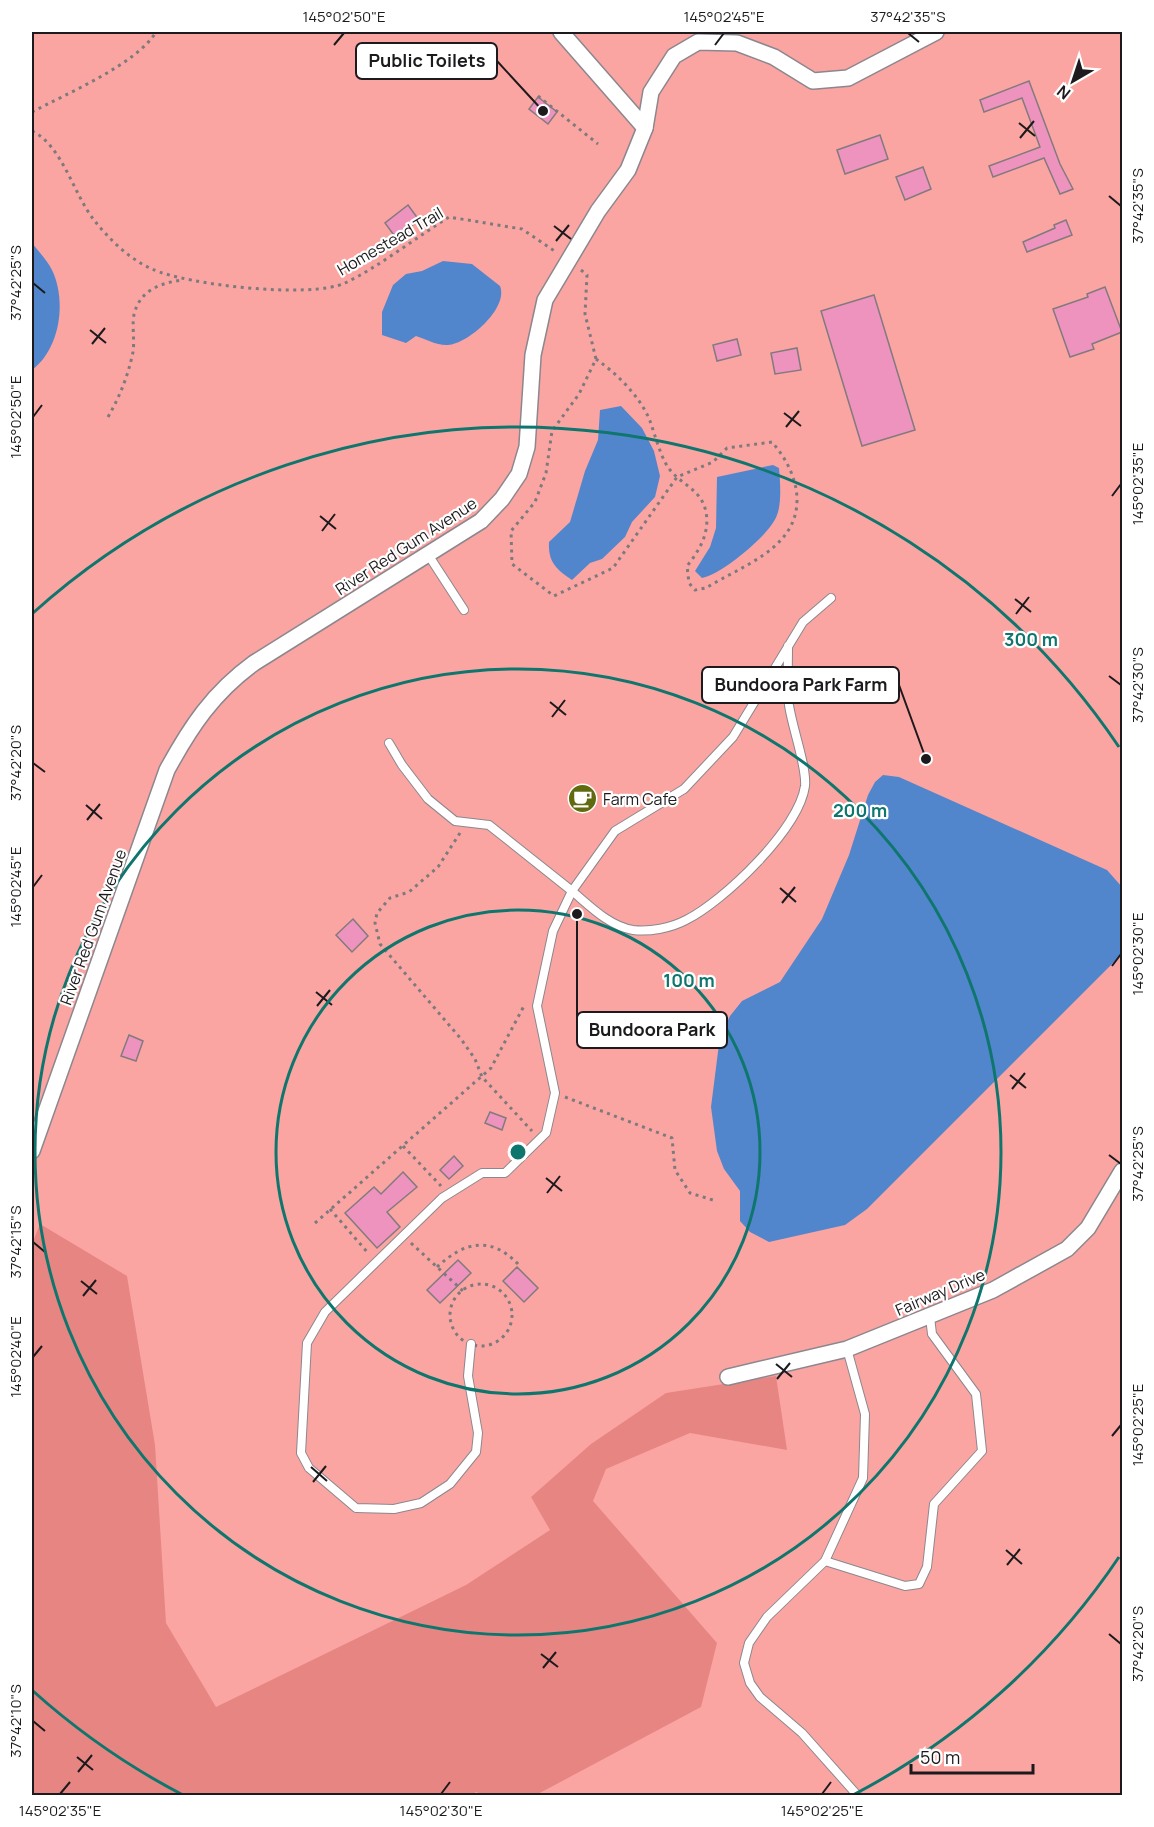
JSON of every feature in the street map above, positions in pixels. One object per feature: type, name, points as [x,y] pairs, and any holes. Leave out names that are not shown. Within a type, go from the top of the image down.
[{"type":"street","points":[[561,32],[645,128]]},
{"type":"street","name":"River Red Gum Avenue","points":[[32,1151],[166,770],[190,727],[227,683],[254,663],[429,556],[481,521],[502,500],[519,474],[527,447],[533,355],[545,300],[568,259],[628,170],[645,128],[651,92],[674,56],[698,42],[737,43],[774,57],[813,81],[848,78],[936,32]]},
{"type":"street","name":"Fairway Drive","points":[[728,1377],[847,1349],[993,1290],[1067,1249],[1088,1228],[1122,1171]]},
{"type":"lane","points":[[429,556],[464,610]]},
{"type":"lane","points":[[471,1344],[468,1376],[478,1433],[476,1452],[450,1484],[421,1503],[394,1509],[356,1508],[309,1468],[301,1454],[306,1343],[325,1312],[448,1194],[482,1173],[505,1173],[546,1133],[555,1093],[537,1006],[553,931],[572,891],[615,831],[684,789],[733,737],[803,622],[831,598]]},
{"type":"lane","points":[[389,743],[402,765],[428,799],[454,821],[489,825],[617,926],[634,930],[658,930],[686,920],[726,893],[775,843],[801,803],[805,784],[789,706],[788,646]]},
{"type":"lane","points":[[825,1561],[905,1586],[920,1584],[927,1567],[934,1504],[982,1451],[976,1394],[932,1334],[930,1317]]},
{"type":"lane","points":[[847,1349],[864,1414],[862,1479],[825,1561],[767,1617],[749,1643],[744,1663],[750,1683],[760,1697],[802,1733],[858,1796]]},
{"type":"path","points":[[32,111],[85,85],[148,45],[156,32]]},
{"type":"path","points":[[538,96],[598,144]]},
{"type":"path","name":"Homestead Trail","points":[[32,131],[38,134],[59,160],[92,218],[115,244],[152,269],[184,279],[287,292],[343,284],[449,217],[522,229],[568,259],[587,275],[585,314],[596,360]]},
{"type":"path","points":[[108,417],[123,389],[133,351],[134,312],[146,293],[159,284],[184,279]]},
{"type":"path","points":[[596,360],[579,394],[552,431],[546,473],[535,502],[511,531],[512,564],[554,596],[613,568],[678,477],[713,462],[727,448],[772,442],[783,454],[797,488],[797,514],[786,537],[772,550],[706,588],[695,590],[689,583],[687,566],[699,551],[706,533],[706,512],[700,495],[678,477],[666,465],[648,418],[637,398],[609,369],[596,360]]},
{"type":"path","points":[[467,823],[438,867],[409,892],[390,898],[377,913],[375,923],[380,944],[461,1040],[475,1059],[482,1077],[539,1139]]},
{"type":"path","points":[[315,1222],[491,1068],[524,1005],[540,992]]},
{"type":"path","points":[[555,1093],[672,1138],[675,1170],[690,1193],[716,1201]]},
{"type":"path","points":[[403,1146],[448,1194]]},
{"type":"path","points":[[330,1209],[376,1262]]},
{"type":"path","points":[[403,1236],[463,1291]]},
{"type":"path","points":[[437,1267],[459,1249],[485,1245],[506,1251],[518,1264]]},
{"type":"path","points":[[479,1284],[491,1286],[501,1292],[509,1302],[512,1313],[510,1325],[504,1336],[494,1343],[483,1346],[471,1344],[460,1338],[453,1328],[450,1317],[452,1305],[463,1291],[479,1284]]},
{"type":"shaded area","points":[[32,32],[1122,32],[1122,1795],[32,1796]]},
{"type":"shaded area","points":[[40,1224],[127,1276],[155,1445],[166,1623],[216,1707],[466,1585],[550,1530],[531,1497],[591,1444],[666,1393],[776,1376],[787,1450],[690,1433],[606,1469],[593,1501],[717,1643],[701,1707],[536,1795],[484,1795],[476,1792],[470,1796],[32,1795],[32,1244]]},
{"type":"water","points":[[32,243],[52,270],[57,282],[60,310],[55,337],[49,350],[32,370]]},
{"type":"water","points":[[443,261],[472,264],[500,286],[501,295],[493,314],[476,332],[448,345],[416,336],[406,343],[382,335],[382,312],[393,285],[406,274],[422,271]]},
{"type":"water","points":[[621,406],[642,428],[654,451],[660,476],[655,497],[632,522],[625,537],[602,559],[590,563],[572,580],[554,564],[550,555],[549,542],[570,522],[585,471],[598,440],[600,410]]},
{"type":"water","points":[[773,465],[779,468],[780,504],[773,523],[756,542],[732,562],[721,570],[702,578],[695,571],[710,547],[716,528],[717,477]]},
{"type":"water","points":[[883,775],[899,777],[1107,870],[1122,887],[1122,950],[1120,956],[867,1209],[845,1225],[769,1242],[750,1232],[740,1221],[740,1191],[724,1169],[717,1151],[711,1107],[720,1036],[730,1016],[742,1001],[780,982],[822,919],[849,855],[868,795],[875,782]]},
{"type":"building","points":[[1029,81],[1060,164],[1073,189],[1060,194],[1044,158],[993,177],[989,166],[1040,147],[1022,98],[984,112],[980,100]]},
{"type":"building","points":[[538,97],[557,112],[548,124],[529,109]]},
{"type":"building","points":[[880,135],[888,159],[845,174],[837,150]]},
{"type":"building","points":[[923,167],[931,189],[905,200],[896,177]]},
{"type":"building","points":[[408,205],[419,220],[396,238],[385,223]]},
{"type":"building","points":[[1066,220],[1072,235],[1027,252],[1023,242],[1055,228],[1054,225]]},
{"type":"building","points":[[1105,287],[1122,332],[1092,344],[1094,349],[1070,357],[1053,309],[1088,297],[1087,294]]},
{"type":"building","points":[[874,295],[915,430],[862,446],[821,311]]},
{"type":"building","points":[[737,339],[741,355],[717,361],[713,345]]},
{"type":"building","points":[[797,348],[801,370],[775,374],[771,353]]},
{"type":"building","points":[[353,919],[368,936],[352,952],[336,935]]},
{"type":"building","points":[[129,1035],[143,1041],[136,1061],[121,1056]]},
{"type":"building","points":[[490,1112],[506,1118],[502,1130],[485,1123]]},
{"type":"building","points":[[454,1156],[463,1166],[449,1179],[440,1170]]},
{"type":"building","points":[[403,1172],[417,1187],[387,1212],[400,1227],[377,1248],[345,1213],[374,1187],[381,1194]]},
{"type":"building","points":[[458,1260],[471,1273],[440,1303],[427,1290]]},
{"type":"building","points":[[517,1267],[538,1288],[524,1302],[503,1281]]},
{"type":"place","name":"Public Toilets","points":[[543,111]]},
{"type":"place","name":"Bundoora Park Farm","points":[[926,759]]},
{"type":"place","name":"Farm Cafe","points":[[582,799]]},
{"type":"place","name":"Bundoora Park","points":[[577,914]]}]
